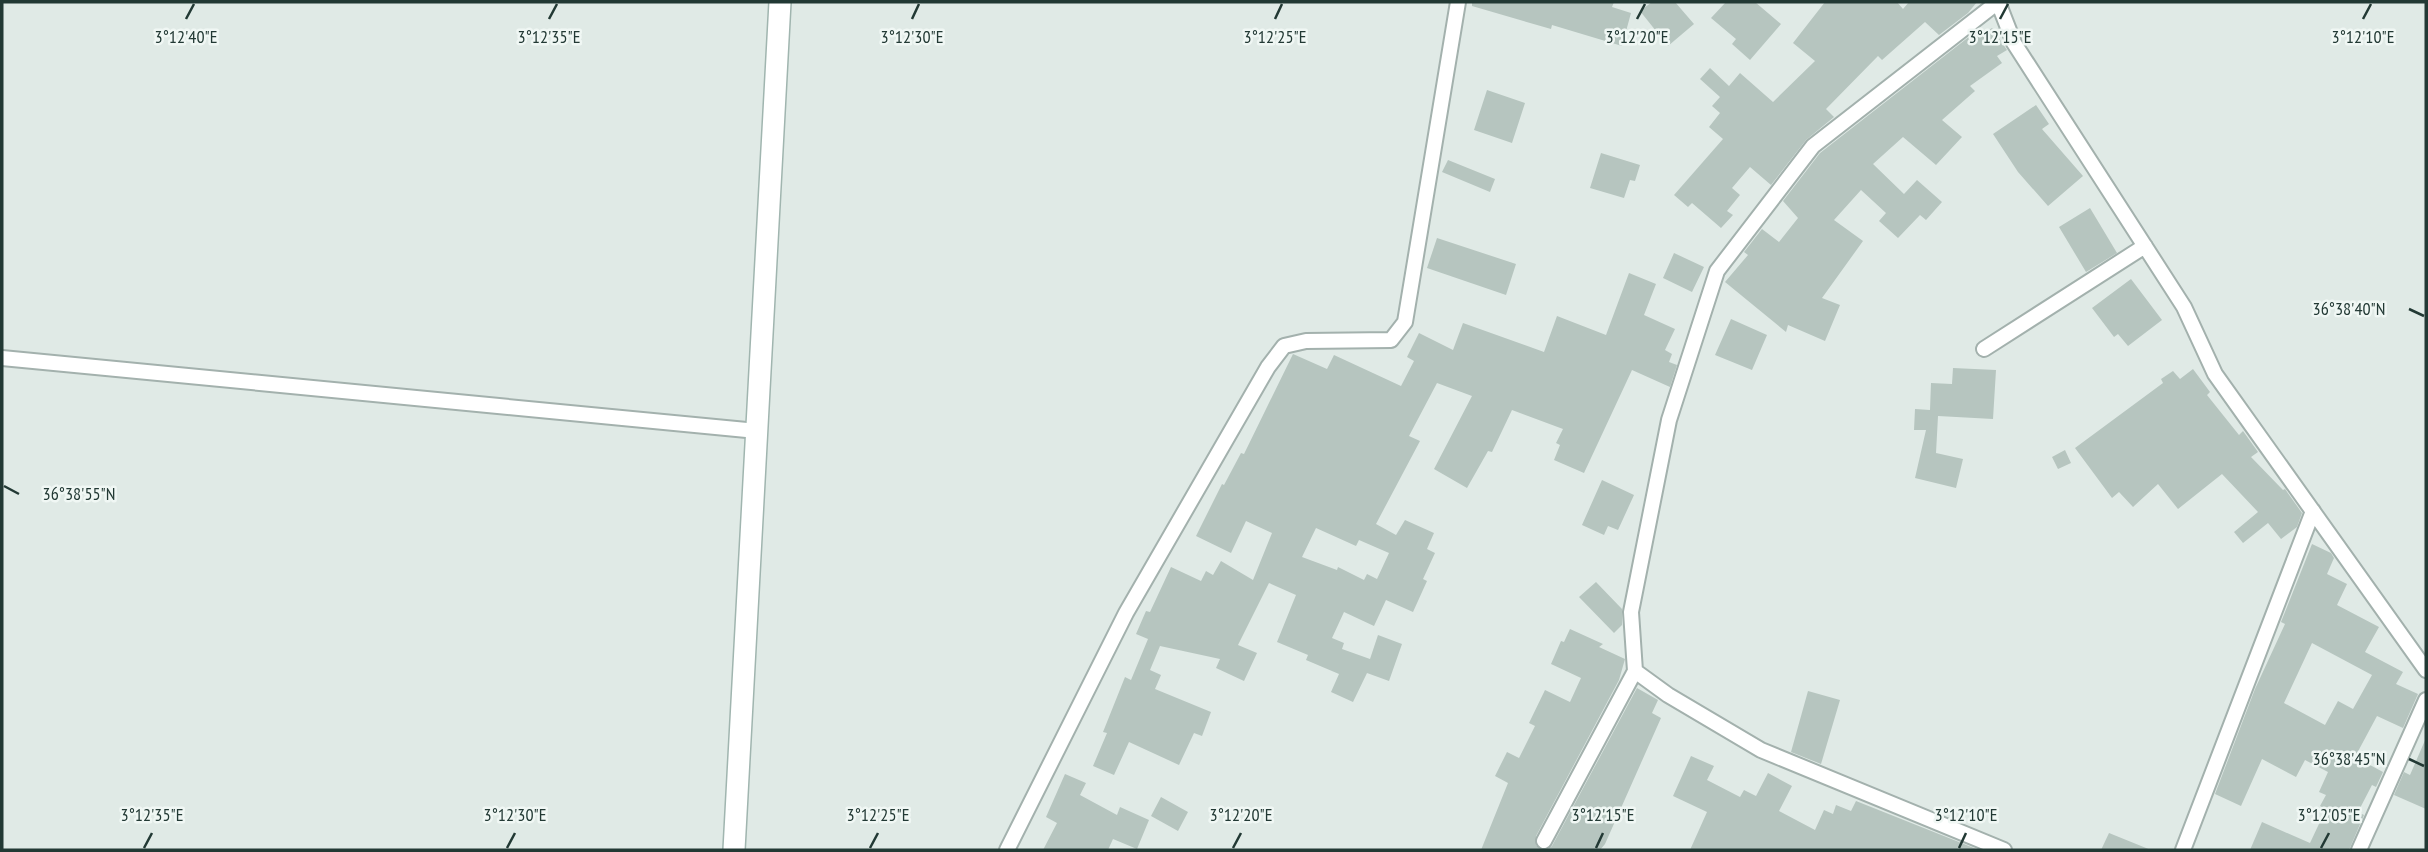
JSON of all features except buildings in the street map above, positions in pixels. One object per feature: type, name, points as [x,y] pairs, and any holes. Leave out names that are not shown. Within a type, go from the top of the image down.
[{"type":"main road","points":[[734,850],[780,2]]},
{"type":"street","points":[[1007,850],[1126,613],[1268,367],[1284,346],[1306,341],[1391,340],[1405,322],[1458,2]]},
{"type":"street","points":[[1544,841],[1635,671],[1631,612],[1669,420],[1717,271],[1813,146],[1998,2],[2014,43],[2184,307],[2215,374],[2426,670]]},
{"type":"street","points":[[1984,349],[2145,246]]},
{"type":"street","points":[[2,358],[757,431]]},
{"type":"street","points":[[2183,850],[2313,511]]},
{"type":"street","points":[[1635,671],[1668,695],[1761,750],[2004,850]]},
{"type":"street","points":[[2359,850],[2426,700]]}]
